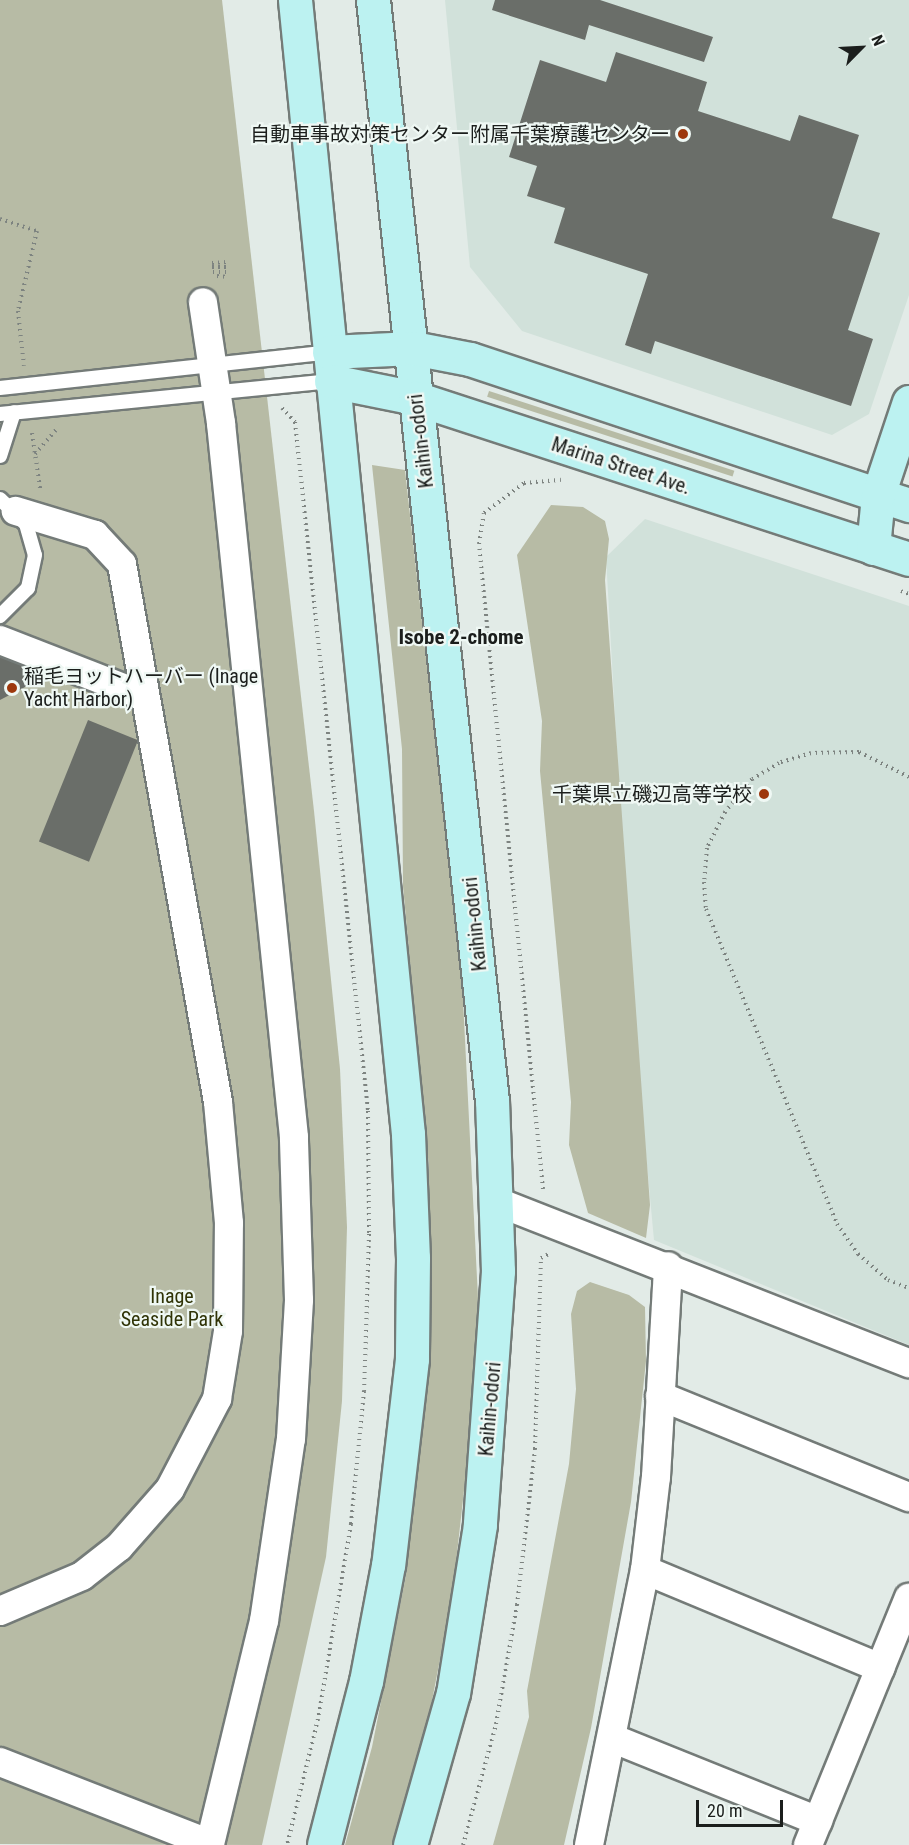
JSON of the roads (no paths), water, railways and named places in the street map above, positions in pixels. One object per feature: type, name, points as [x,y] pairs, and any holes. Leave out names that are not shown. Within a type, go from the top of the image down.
[{"type":"street","points":[[295,0],[408,1134],[412,1348],[388,1565],[366,1681],[324,1845]]},
{"type":"street","name":"Kaihin-odori","points":[[373,0],[414,348],[415,398],[492,1100],[495,1201],[494,1376],[480,1525],[453,1693],[410,1845]]},
{"type":"street","points":[[0,1762],[210,1844],[264,1621],[295,1369],[294,1137],[215,378],[203,302]]},
{"type":"street","points":[[330,367],[414,348],[470,359],[901,501]]},
{"type":"street","name":"Marina Street Ave.","points":[[330,367],[415,398],[909,560]]},
{"type":"street","points":[[873,548],[901,501],[909,402]]},
{"type":"street","points":[[0,1611],[82,1576],[118,1547],[170,1489],[217,1399],[228,1330],[229,1223],[218,1102],[189,917],[144,696],[122,564],[113,549],[94,535],[8,505]]},
{"type":"street","points":[[0,640],[144,696]]},
{"type":"street","points":[[495,1201],[668,1266],[909,1363]]},
{"type":"street","points":[[589,1845],[614,1739],[645,1570],[660,1396],[668,1266]]},
{"type":"street","points":[[660,1396],[909,1497]]},
{"type":"street","points":[[645,1570],[880,1668]]},
{"type":"street","points":[[614,1739],[813,1833],[909,1598]]},
{"type":"lane","points":[[0,388],[215,378],[330,367]]},
{"type":"lane","points":[[0,414],[30,411],[215,378],[330,367]]},
{"type":"lane","points":[[0,456],[14,412]]},
{"type":"lane","points":[[0,616],[19,602],[33,572],[32,540],[8,505]]},
{"type":"place","name":"自動車事故対策センター附属千葉療護センター","points":[[683,134]]},
{"type":"place","name":"稲毛ヨットハーバー (Inage Yacht Harbor)","points":[[12,688]]},
{"type":"place","name":"千葉県立磯辺高等学校","points":[[764,794]]},
{"type":"district","name":"Isobe 2-chome","points":[[461,637]]},
{"type":"park label","name":"Inage Seaside Park","points":[[172,1308]]}]
